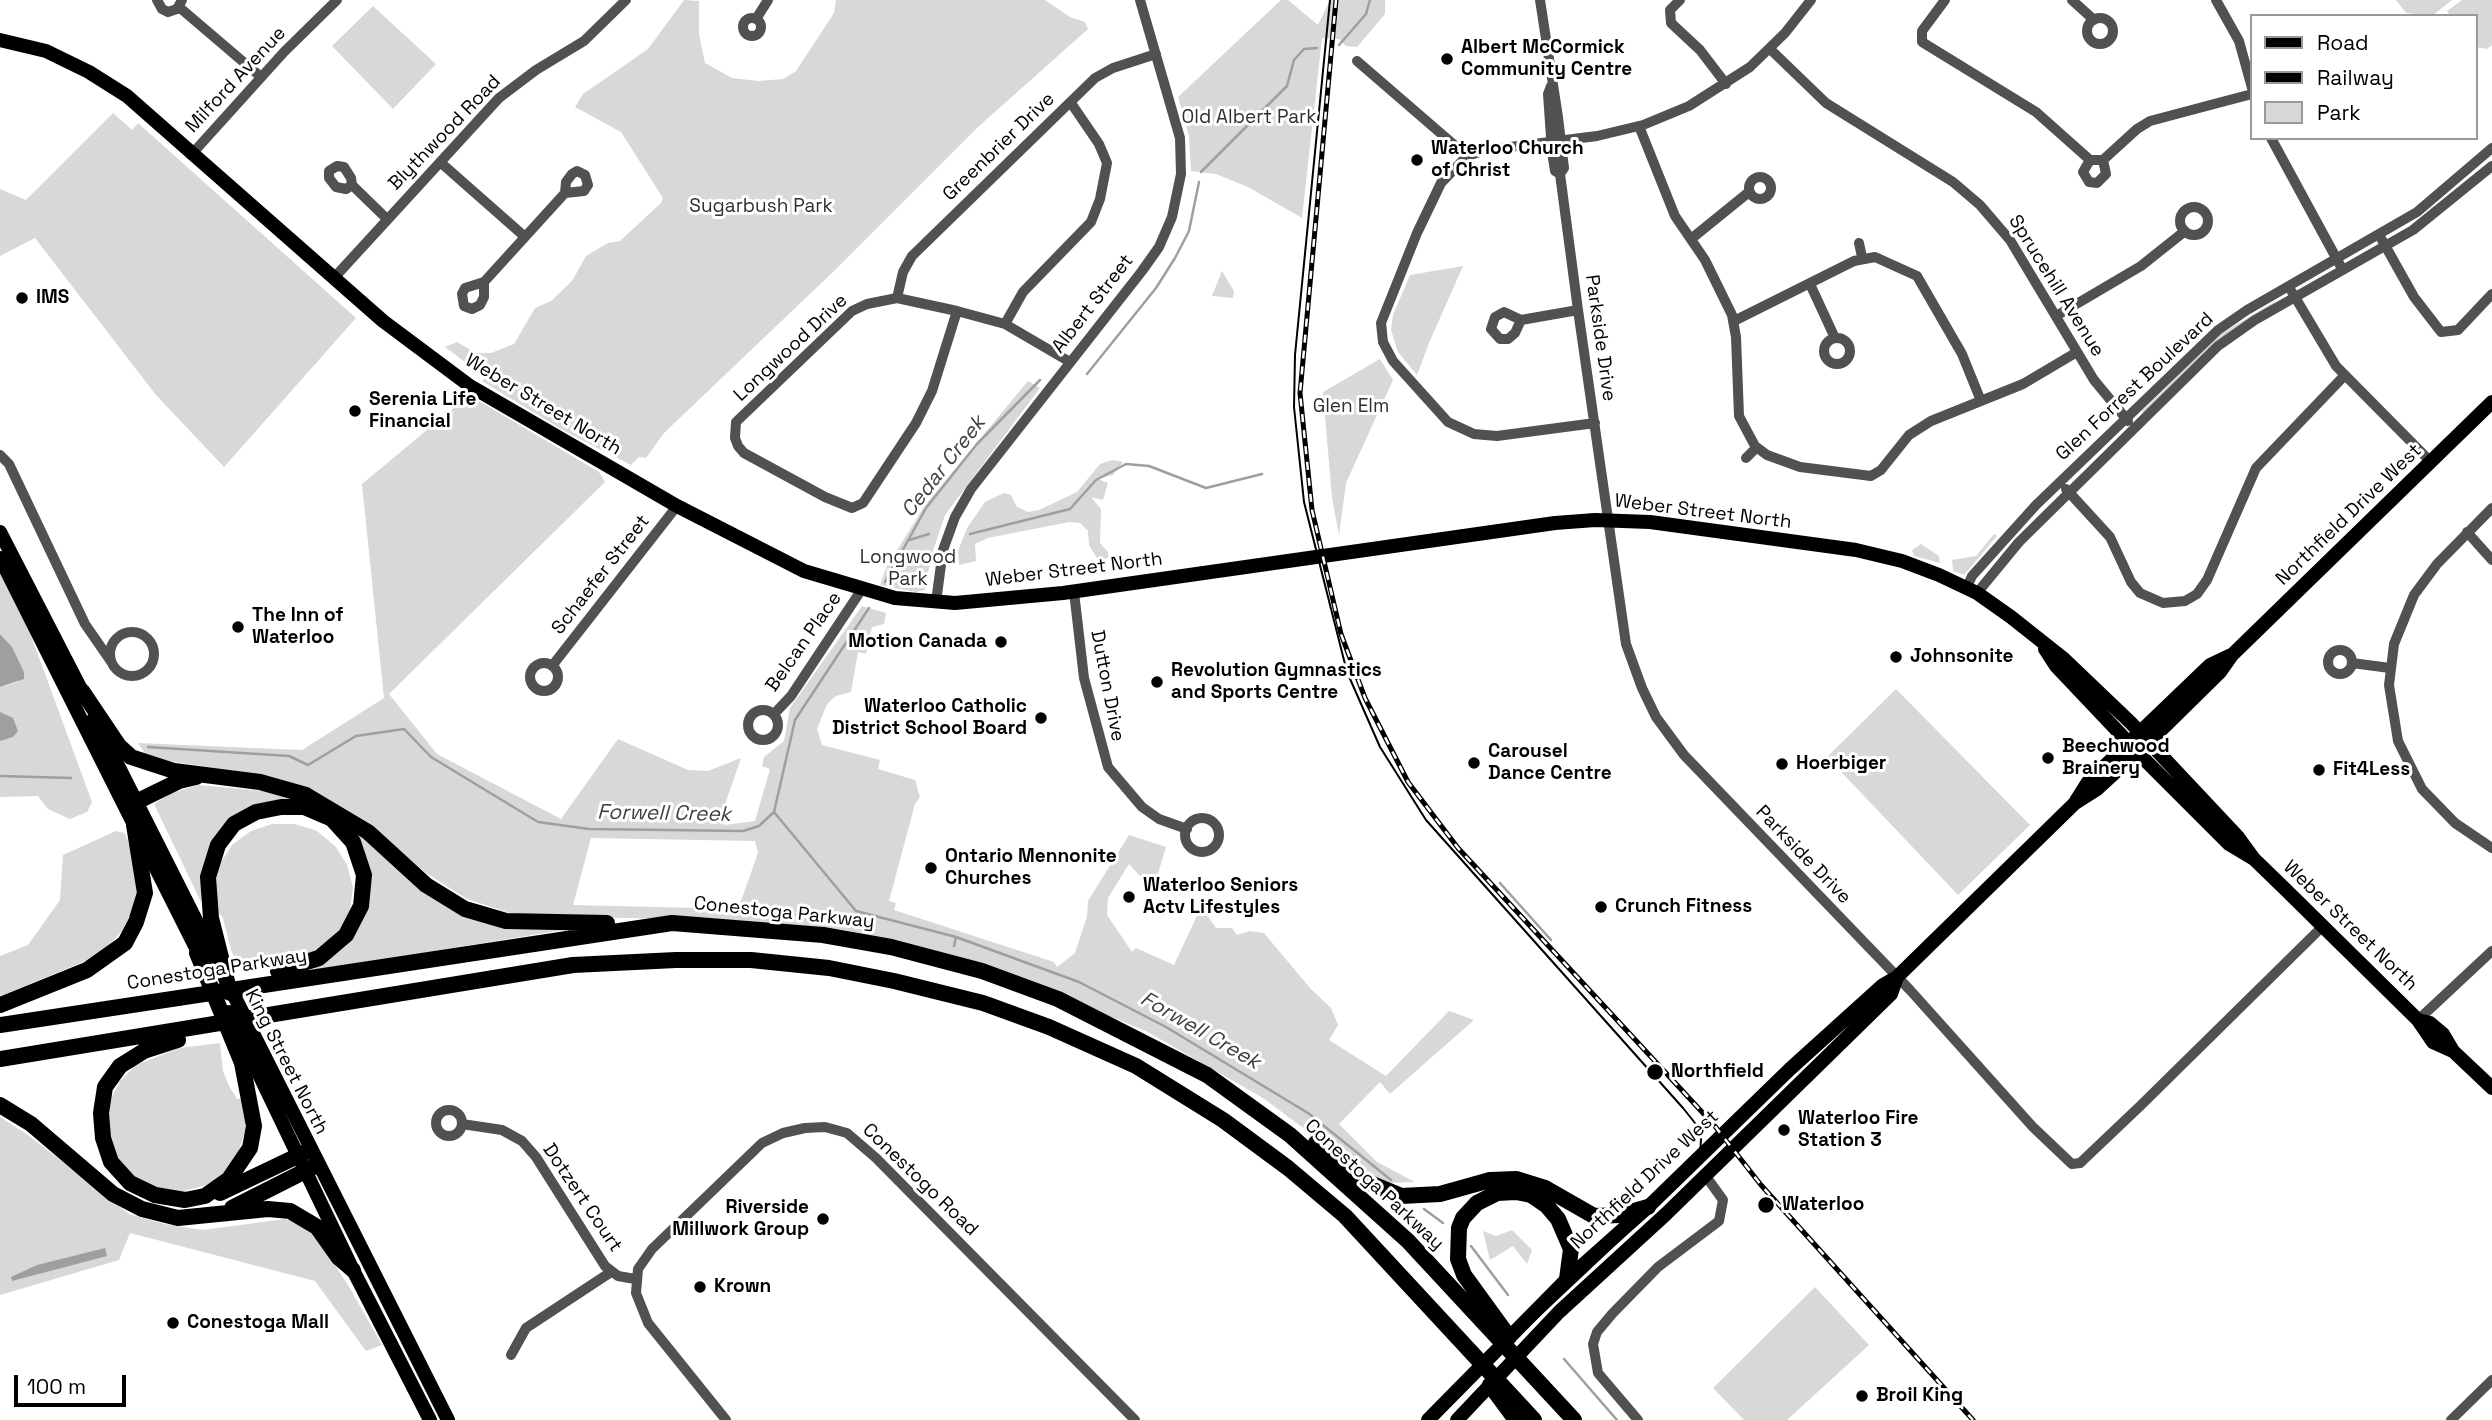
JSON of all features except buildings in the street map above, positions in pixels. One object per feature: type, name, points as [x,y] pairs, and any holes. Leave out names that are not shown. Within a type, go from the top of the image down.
[{"type":"highway","points":[[82,691],[119,747],[131,757],[174,771],[282,787],[332,808],[368,832],[426,885],[465,909],[506,921],[672,923]]},
{"type":"highway","points":[[136,802],[179,781],[223,777]]},
{"type":"highway","points":[[230,993],[211,918],[208,877],[218,845],[234,824],[256,812],[281,807],[304,807],[332,819],[353,842],[364,875],[361,906],[346,935],[319,958],[257,980]]},
{"type":"highway","points":[[0,1005],[87,970],[125,943],[142,908],[145,893],[134,825]]},
{"type":"highway","name":"Conestoga Parkway","points":[[0,1025],[153,1002],[257,980],[672,923],[823,935],[891,947],[982,971],[1058,999],[1140,1038],[1233,1094],[1335,1173],[1408,1241],[1570,1416]]},
{"type":"highway","points":[[197,953],[242,1063],[254,1114],[250,1148],[244,1160],[229,1179],[205,1196]]},
{"type":"highway","points":[[0,1059],[545,969],[676,960],[751,960],[829,968],[970,1000],[1049,1027],[1136,1066],[1223,1119],[1345,1216],[1534,1420]]},
{"type":"highway","points":[[271,1014],[144,1051],[120,1066],[105,1087],[100,1113],[103,1138],[111,1162],[130,1183],[155,1195],[185,1200],[228,1190],[308,1161]]},
{"type":"highway","points":[[1233,1094],[1263,1107],[1365,1181],[1388,1193],[1414,1197],[1440,1194],[1501,1178],[1516,1179],[1545,1188],[1594,1216],[1620,1215],[1648,1208]]},
{"type":"highway","points":[[0,1105],[31,1124],[113,1194],[132,1204],[158,1215],[178,1219],[268,1209],[302,1215],[317,1227],[339,1258],[353,1270]]},
{"type":"highway","points":[[210,1217],[251,1201],[308,1161]]},
{"type":"highway","points":[[1567,1279],[1572,1256],[1567,1237],[1547,1206],[1531,1195],[1497,1193],[1477,1203],[1463,1218],[1457,1248],[1464,1275],[1570,1416]]},
{"type":"highway","points":[[1436,1312],[1516,1420]]},
{"type":"main road","name":"Weber Street North","points":[[0,40],[46,51],[89,72],[127,96],[333,279],[414,347],[470,386],[677,506],[804,571],[895,598],[936,603],[994,601],[1074,592],[1555,523],[1608,520],[1671,525],[1856,550],[1912,564],[1972,590],[2064,659],[2138,743]]},
{"type":"main road","name":"Northfield Drive West","points":[[1428,1420],[1567,1279],[1648,1208],[1800,1059],[1882,985],[1897,977],[2075,803],[2088,782],[2138,743],[2210,665],[2232,655],[2492,402]]},
{"type":"main road","name":"King Street North","points":[[0,533],[82,691],[230,993],[308,1161],[353,1270],[430,1420]]},
{"type":"main road","name":"King Street North","points":[[0,558],[197,953],[447,1420]]},
{"type":"main road","name":"Weber Street North","points":[[2042,644],[2056,666],[2238,837],[2254,859],[2418,1020],[2433,1042],[2453,1051],[2492,1088]]},
{"type":"main road","name":"Northfield Drive West","points":[[1457,1420],[1532,1340],[1891,993],[1897,977]]},
{"type":"main road","points":[[1800,1059],[1818,1064]]},
{"type":"main road","points":[[1736,1121],[1748,1133]]},
{"type":"street","points":[[157,0],[166,11],[181,4],[261,77]]},
{"type":"street","name":"Milford Avenue","points":[[191,155],[261,77],[337,0]]},
{"type":"street","name":"Blythwood Road","points":[[333,279],[499,98],[536,70],[584,41],[626,0]]},
{"type":"street","points":[[756,19],[768,0]]},
{"type":"street","name":"Albert Street","points":[[936,603],[943,550],[971,489],[1142,271],[1159,247],[1172,218],[1181,174],[1180,138],[1140,0]]},
{"type":"street","name":"Parkside Drive","points":[[1540,0],[1557,142],[1564,168],[1560,174],[1578,310],[1626,644],[1656,717],[1701,775],[1897,977],[2032,1126],[2072,1164],[2080,1163],[2322,927]]},
{"type":"street","points":[[1680,0],[1670,10],[1671,23],[1703,54],[1726,84]]},
{"type":"street","points":[[1595,423],[1497,436],[1462,430],[1448,422],[1392,361],[1383,342],[1381,323],[1417,233],[1441,183],[1467,156],[1486,150],[1557,142],[1639,126],[1689,106],[1726,84],[1770,48],[1811,0]]},
{"type":"street","points":[[1945,0],[1922,31],[1922,42],[2036,112],[2090,160],[2103,160],[2137,129],[2150,121],[2250,95]]},
{"type":"street","points":[[2072,0],[2094,20]]},
{"type":"street","points":[[2216,0],[2239,41],[2250,81]]},
{"type":"street","name":"Sprucehill Avenue","points":[[1770,48],[1826,103],[1964,190],[2010,240],[2102,391],[2135,428]]},
{"type":"street","name":"Greenbrier Drive","points":[[897,298],[903,272],[912,256],[1095,78],[1114,68],[1156,54]]},
{"type":"street","points":[[1357,61],[1467,156]]},
{"type":"street","points":[[1005,324],[1023,292],[1074,242],[1098,209],[1107,163],[1099,144],[1071,103]]},
{"type":"street","points":[[1639,126],[1668,202],[1717,282],[1734,321],[1739,413],[1756,448],[1800,467],[1871,476],[1881,470],[1896,448],[1912,432],[1931,421],[2023,384],[2077,352]]},
{"type":"street","points":[[2272,140],[2343,271]]},
{"type":"street","name":"Glen Forrest Boulevard","points":[[1972,590],[2006,536],[2125,417],[2218,330],[2401,222],[2434,200],[2492,148]]},
{"type":"street","points":[[2090,160],[2083,172],[2089,181],[2097,183],[2106,174],[2103,160]]},
{"type":"street","points":[[440,162],[524,236]]},
{"type":"street","name":"Glen Forrest Boulevard","points":[[1972,590],[2218,346],[2408,233],[2445,207],[2492,166]]},
{"type":"street","points":[[352,185],[387,219]]},
{"type":"street","points":[[1691,239],[1749,192]]},
{"type":"street","points":[[484,282],[565,193]]},
{"type":"street","points":[[2401,222],[2408,233]]},
{"type":"street","points":[[2056,316],[2141,266],[2185,231]]},
{"type":"street","points":[[2378,235],[2414,297],[2441,332],[2458,330],[2492,294]]},
{"type":"street","points":[[1859,243],[1862,257]]},
{"type":"street","points":[[1734,321],[1862,257],[1875,257],[1917,276],[1962,354],[1981,401]]},
{"type":"street","points":[[1810,284],[1835,338]]},
{"type":"street","points":[[2288,287],[2345,375],[2431,462]]},
{"type":"street","name":"Longwood Drive","points":[[957,311],[932,391],[916,423],[863,503],[852,508],[842,505],[744,453],[735,438],[736,422],[852,311],[867,304],[897,298],[957,311],[1005,324],[1070,362]]},
{"type":"street","points":[[1521,320],[1578,310]]},
{"type":"street","points":[[2059,482],[2110,537],[2130,582],[2140,593],[2165,603],[2189,599],[2207,580],[2256,468],[2345,375]]},
{"type":"street","points":[[1746,458],[1756,448]]},
{"type":"street","points":[[0,455],[9,464],[85,624],[112,663],[125,675],[142,675],[155,658],[152,643],[134,632],[120,636],[111,647],[112,663]]},
{"type":"street","name":"Schaefer Street","points":[[552,666],[677,506]]},
{"type":"street","points":[[2492,508],[2467,532],[2414,595],[2400,624],[2390,668],[2394,726],[2414,776],[2442,812],[2492,848]]},
{"type":"street","points":[[2467,532],[2492,560]]},
{"type":"street","name":"Belcan Place","points":[[774,714],[791,696],[862,589]]},
{"type":"street","name":"Dutton Drive","points":[[1074,592],[1089,701],[1108,767],[1142,807],[1159,819],[1187,829]]},
{"type":"street","points":[[2352,663],[2390,668]]},
{"type":"street","points":[[2418,1020],[2492,951]]},
{"type":"street","name":"Dotzert Court","points":[[462,1124],[502,1129],[522,1141],[536,1157],[611,1272],[635,1279]]},
{"type":"street","name":"Conestogo Road","points":[[635,1279],[638,1269],[652,1250],[762,1143],[783,1133],[805,1128],[847,1133],[876,1158],[1135,1420]]},
{"type":"street","points":[[1638,1420],[1598,1373],[1593,1357],[1593,1344],[1597,1332],[1612,1314],[1658,1267],[1719,1221],[1723,1200],[1705,1175]]},
{"type":"street","points":[[511,1355],[526,1328],[611,1272]]},
{"type":"street","points":[[635,1279],[638,1302],[648,1323],[726,1420]]},
{"type":"street","points":[[2451,1420],[2492,1380]]},
{"type":"green space","name":"Sugarbush Park","points":[[684,0],[699,1],[699,34],[705,63],[732,78],[758,81],[783,79],[796,71],[834,13],[836,0],[1045,0],[1070,17],[1085,22],[1088,29],[978,127],[834,271],[664,433],[646,458],[639,457],[631,465],[566,432],[482,381],[485,377],[445,347],[457,342],[476,353],[491,353],[514,344],[535,308],[551,301],[572,281],[586,256],[608,243],[620,241],[661,203],[663,198],[621,132],[575,107],[583,94],[648,49]]},
{"type":"green space","name":"Old Albert Park","points":[[1281,0],[1288,0],[1318,25],[1330,0],[1385,0],[1385,14],[1357,47],[1346,46],[1339,39],[1322,38],[1302,218],[1248,187],[1216,174],[1191,171],[1189,136],[1178,97]]},
{"type":"green space","points":[[2396,0],[2452,0],[2434,14],[2406,13]]},
{"type":"green space","points":[[2462,0],[2492,0],[2492,45],[2487,49],[2478,47],[2478,14],[2449,14],[2447,11]]},
{"type":"green space","points":[[373,6],[436,64],[393,109],[332,46]]},
{"type":"green space","points":[[113,113],[132,130],[138,123],[356,318],[224,467],[156,395],[35,238],[0,256],[0,189],[26,200]]},
{"type":"green space","name":"Glen Elm","points":[[1463,266],[1417,375],[1398,352],[1391,330],[1393,315],[1410,275]]},
{"type":"green space","points":[[1222,271],[1234,291],[1233,298],[1212,296]]},
{"type":"green space","points":[[2279,299],[2144,413],[2141,412],[2219,335]]},
{"type":"green space","name":"Glen Elm","points":[[1380,359],[1393,380],[1346,483],[1339,535],[1332,498],[1323,392]]},
{"type":"green space","name":"Longwood Park","points":[[1028,381],[1040,388],[945,515],[931,557],[925,590],[916,592],[880,585],[886,568],[925,505]]},
{"type":"green space","points":[[474,398],[599,472],[605,482],[389,694],[437,754],[561,819],[618,739],[688,770],[708,771],[741,758],[719,822],[725,825],[755,821],[770,769],[762,766],[764,757],[784,741],[790,708],[862,606],[886,613],[884,624],[872,627],[866,654],[858,652],[851,692],[836,696],[827,704],[817,729],[822,745],[880,760],[878,769],[915,780],[920,797],[915,804],[889,901],[896,903],[894,910],[1054,962],[1057,967],[1075,953],[1087,916],[1088,901],[1129,835],[1166,847],[1153,890],[1129,864],[1108,898],[1107,915],[1132,952],[1136,948],[1174,965],[1201,907],[1216,928],[1232,928],[1237,935],[1250,931],[1264,933],[1310,988],[1331,1008],[1338,1025],[1329,1040],[1386,1076],[1449,1011],[1474,1020],[1390,1094],[1380,1082],[1339,1124],[1377,1162],[1415,1182],[1388,1183],[1365,1174],[1263,1098],[1146,1031],[975,962],[844,930],[735,920],[519,916],[467,899],[429,875],[352,814],[315,791],[268,776],[148,758],[138,743],[302,750],[384,698],[362,484],[463,400]],"holes":[[[591,838],[755,841],[758,853],[738,909],[573,905]]]},
{"type":"green space","points":[[1112,460],[1123,462],[1113,475],[1096,479],[1094,483],[1097,479],[1108,483],[1103,500],[1091,497],[1101,509],[1100,543],[1108,552],[1108,558],[1098,560],[1089,545],[1088,531],[1080,523],[1069,522],[988,538],[975,544],[976,561],[959,565],[958,551],[967,528],[985,502],[1004,493],[1011,495],[1017,507],[1028,512],[1039,510],[1077,492],[1100,464]]},
{"type":"green space","points":[[1994,534],[1997,536],[1964,575],[1953,571],[1952,560],[1976,556]]},
{"type":"green space","points":[[1921,544],[1939,556],[1940,563],[1914,556],[1912,550]]},
{"type":"green space","points":[[0,574],[30,633],[92,802],[87,812],[70,819],[48,809],[38,796],[0,797],[0,687],[18,682],[12,647],[0,634]]},
{"type":"green space","points":[[1896,689],[2030,825],[1958,895],[1827,757]]},
{"type":"green space","points":[[198,785],[264,791],[308,804],[253,809],[204,863],[201,902],[154,804],[172,793]]},
{"type":"green space","points":[[340,818],[460,911],[564,926],[564,930],[315,970],[314,965],[367,900]]},
{"type":"green space","points":[[272,824],[295,824],[317,831],[335,846],[347,865],[353,887],[350,910],[341,931],[325,948],[304,956],[240,970],[231,950],[223,918],[216,909],[214,886],[220,864],[232,845],[251,831]]},
{"type":"green space","points":[[116,831],[125,833],[134,858],[138,898],[122,931],[98,956],[0,996],[0,956],[28,945],[60,900],[63,855]]},
{"type":"green space","points":[[220,1043],[223,1071],[229,1086],[237,1099],[245,1099],[245,1131],[238,1153],[225,1172],[206,1185],[184,1191],[161,1190],[139,1181],[122,1166],[111,1147],[106,1124],[110,1101],[120,1081],[136,1065],[180,1048]]},
{"type":"green space","points":[[0,1117],[28,1135],[129,1214],[164,1224],[203,1230],[285,1219],[310,1228],[348,1285],[382,1345],[366,1351],[315,1281],[130,1233],[119,1260],[0,1295]]},
{"type":"green space","points":[[1512,1230],[1532,1250],[1527,1264],[1513,1246],[1490,1260],[1483,1231],[1496,1236]]},
{"type":"green space","points":[[1815,1287],[1869,1345],[1787,1420],[1744,1420],[1713,1388]]},
{"type":"shaded area","points":[[0,634],[12,647],[24,672],[24,679],[0,687]]},
{"type":"shaded area","points":[[0,712],[13,718],[18,731],[13,737],[0,741]]},
{"type":"shaded area","points":[[105,1248],[107,1256],[12,1281],[11,1277],[37,1265]]},
{"type":"waterway","name":"Cedar Creek","points":[[1339,45],[1366,14],[1370,0]]},
{"type":"waterway","name":"Cedar Creek","points":[[1201,172],[1287,86],[1294,60],[1304,49],[1317,48]]},
{"type":"waterway","name":"Cedar Creek","points":[[1087,374],[1156,288],[1175,258],[1189,231],[1199,182]]},
{"type":"waterway","name":"Cedar Creek","points":[[885,582],[926,508],[977,444],[1040,380]]},
{"type":"waterway","points":[[970,534],[1070,509],[1096,480],[1126,464],[1149,466],[1206,488],[1262,474]]},
{"type":"waterway","points":[[909,540],[929,534]]},
{"type":"waterway","name":"Cedar Creek","points":[[774,812],[795,720],[869,608]]},
{"type":"waterway","name":"Forwell Creek","points":[[148,747],[289,756],[308,765],[356,736],[404,729],[431,757],[538,822],[589,829],[743,831],[759,826],[774,812]]},
{"type":"waterway","name":"Forwell Creek","points":[[0,776],[71,778]]},
{"type":"waterway","name":"Forwell Creek","points":[[774,812],[856,911],[956,937],[1079,982],[1166,1027],[1308,1113],[1391,1180]]},
{"type":"waterway","points":[[1500,883],[1551,940]]},
{"type":"waterway","points":[[954,946],[956,937]]},
{"type":"waterway","name":"Forwell Creek","points":[[1424,1209],[1443,1223]]},
{"type":"waterway","name":"Forwell Creek","points":[[1471,1246],[1508,1295]]},
{"type":"waterway","name":"Forwell Creek","points":[[1564,1359],[1617,1420]]},
{"type":"tram line","points":[[1330,0],[1295,355],[1294,407],[1304,502],[1347,672],[1380,747],[1426,820],[1683,1108],[1695,1123],[1701,1139],[1700,1156],[1692,1172],[1523,1331],[1436,1420]]},
{"type":"railway","points":[[1336,0],[1300,393],[1312,510],[1341,634],[1365,698],[1408,782],[1458,848],[1714,1125],[1761,1185],[1973,1420]]},
{"type":"place","name":"Albert McCormick Community Centre","points":[[1447,59]]},
{"type":"place","name":"Waterloo Church of Christ","points":[[1417,160]]},
{"type":"place","name":"IMS","points":[[22,298]]},
{"type":"place","name":"Serenia Life Financial","points":[[355,411]]},
{"type":"place","name":"The Inn of Waterloo","points":[[238,627]]},
{"type":"place","name":"Motion Canada","points":[[1001,642]]},
{"type":"place","name":"Johnsonite","points":[[1896,657]]},
{"type":"place","name":"Revolution Gymnastics and Sports Centre","points":[[1157,682]]},
{"type":"place","name":"Waterloo Catholic District School Board","points":[[1041,718]]},
{"type":"place","name":"Beechwood Brainery","points":[[2048,758]]},
{"type":"place","name":"Carousel Dance Centre","points":[[1474,763]]},
{"type":"place","name":"Hoerbiger","points":[[1782,764]]},
{"type":"place","name":"Fit4Less","points":[[2319,770]]},
{"type":"place","name":"Ontario Mennonite Churches","points":[[931,868]]},
{"type":"place","name":"Waterloo Seniors Actv Lifestyles","points":[[1129,897]]},
{"type":"place","name":"Crunch Fitness","points":[[1601,907]]},
{"type":"place","name":"Northfield","points":[[1655,1072]]},
{"type":"place","name":"Waterloo Fire Station 3","points":[[1784,1130]]},
{"type":"place","name":"Waterloo","points":[[1766,1205]]},
{"type":"place","name":"Riverside Millwork Group","points":[[823,1219]]},
{"type":"place","name":"Krown","points":[[700,1287]]},
{"type":"place","name":"Conestoga Mall","points":[[173,1323]]},
{"type":"place","name":"Broil King","points":[[1862,1396]]}]
